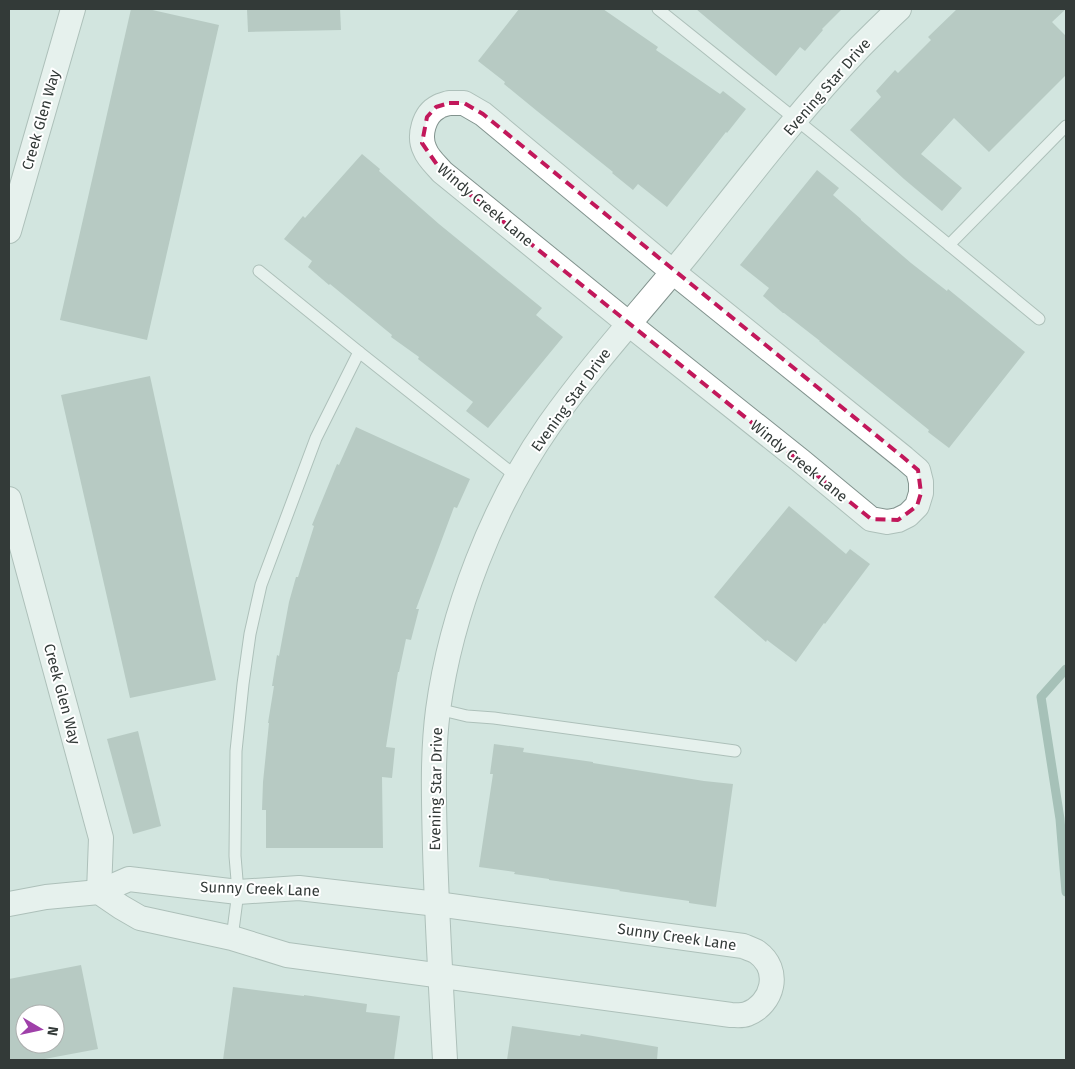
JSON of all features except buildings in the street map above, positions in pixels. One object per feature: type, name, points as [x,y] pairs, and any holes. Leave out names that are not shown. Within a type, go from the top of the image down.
[{"type":"street","name":"Creek Glen Way","points":[[9,231],[74,9]]},
{"type":"street","name":"Evening Star Drive","points":[[445,1060],[437,904],[434,790],[435,747],[438,710],[447,662],[461,609],[478,560],[517,477],[549,425],[597,362],[673,272],[796,120],[860,47],[899,9]]},
{"type":"street","name":"Windy Creek Lane","points":[[449,103],[464,104],[483,114],[673,272],[904,458],[918,470],[921,494],[917,506],[908,515],[898,520],[887,522],[871,519],[629,324],[442,172],[425,151],[422,143],[422,129],[427,117],[436,107],[449,103]]},
{"type":"street","name":"Creek Glen Way","points":[[9,498],[101,838],[99,892]]},
{"type":"street","name":"Sunny Creek Lane","points":[[9,904],[46,897],[99,892],[130,880],[238,892],[299,888],[437,904],[743,946],[757,952],[767,962],[772,975],[771,989],[765,1002],[756,1009],[745,1015],[731,1015],[287,955],[232,938],[140,918],[120,908],[99,892]]},
{"type":"lane","points":[[658,9],[819,138],[1039,319]]},
{"type":"lane","points":[[949,245],[1066,126]]},
{"type":"lane","points":[[259,271],[517,477]]},
{"type":"lane","points":[[232,938],[238,892],[235,856],[236,751],[250,634],[259,593],[268,566],[316,438],[359,352]]},
{"type":"lane","points":[[438,710],[466,716],[494,718],[735,751]]},
{"type":"highlighted area","points":[[449,103],[464,103],[483,114],[918,470],[921,493],[917,506],[898,520],[871,519],[442,172],[422,143],[427,117],[436,107]]},
{"type":"waterway","points":[[1066,669],[1041,697],[1060,819],[1066,892]]}]
